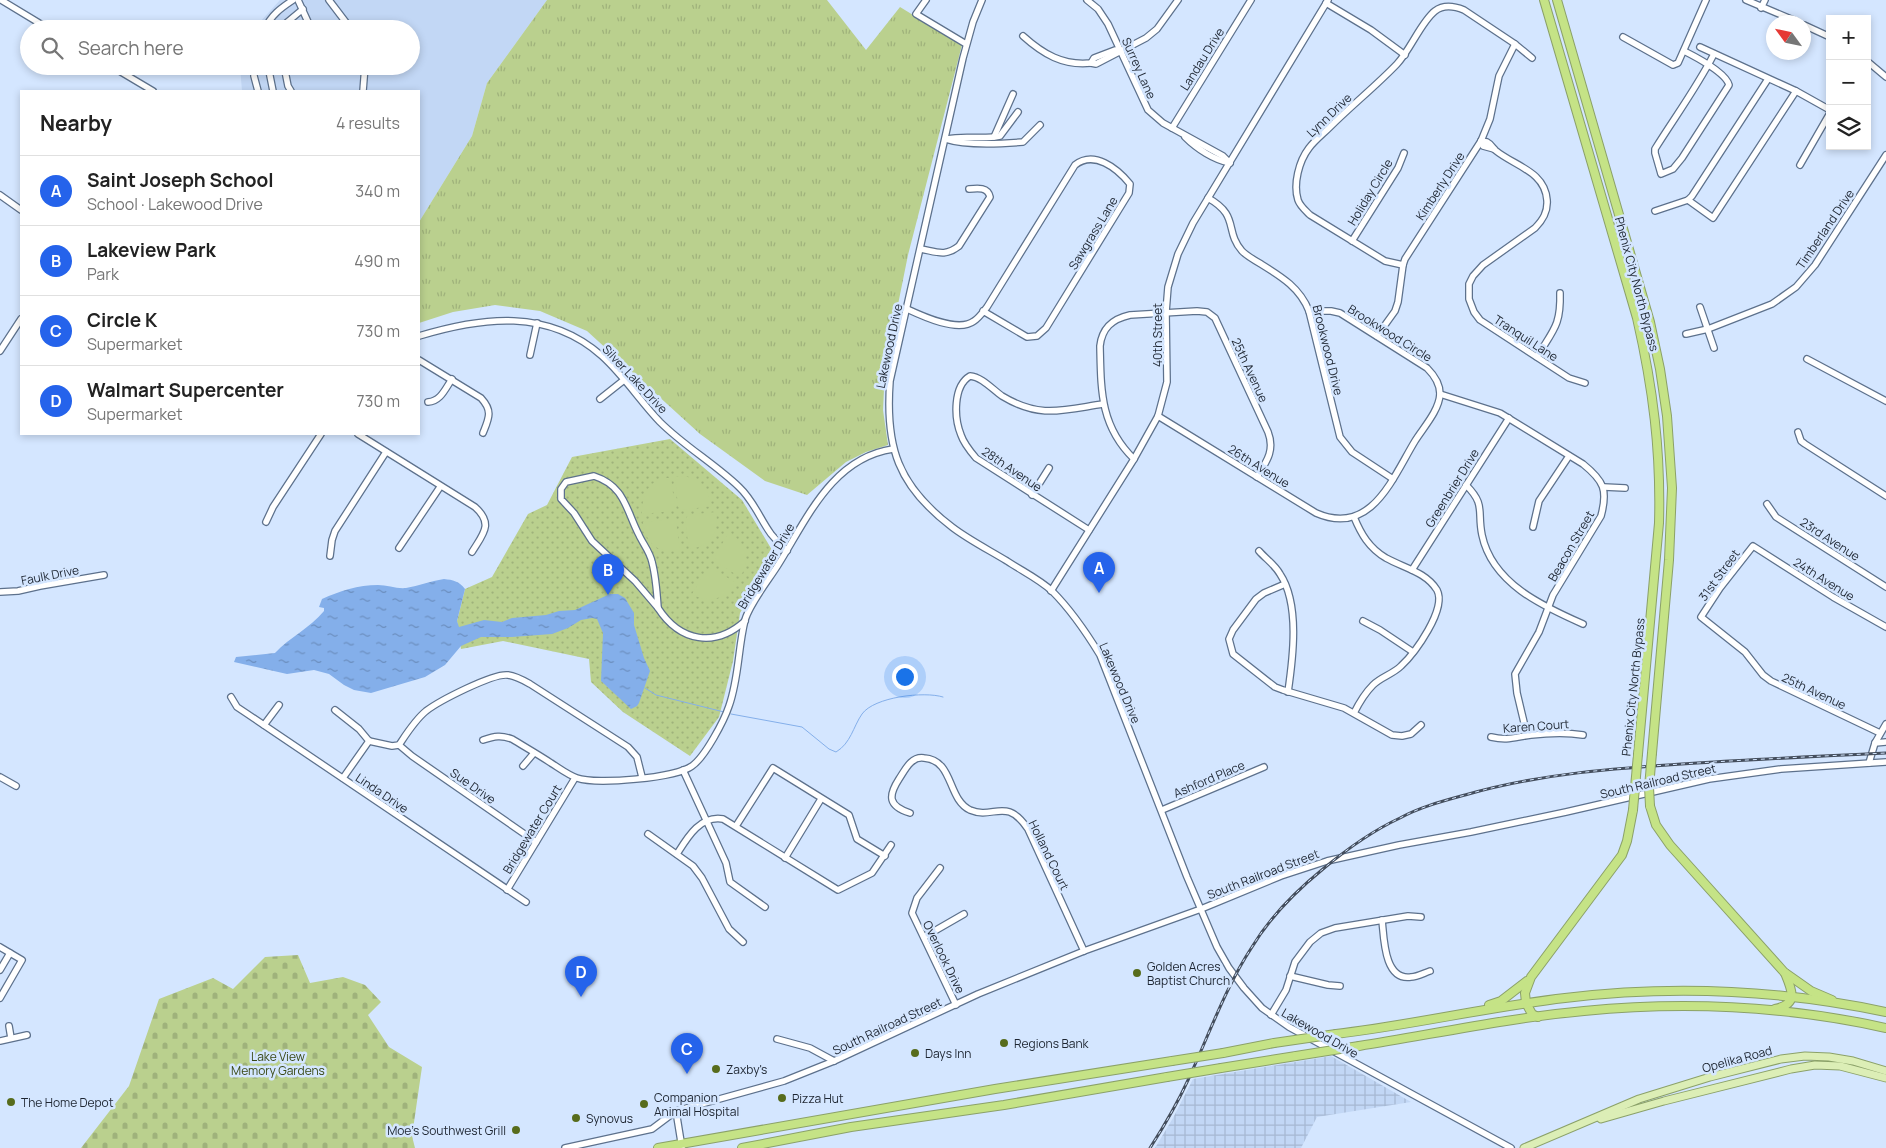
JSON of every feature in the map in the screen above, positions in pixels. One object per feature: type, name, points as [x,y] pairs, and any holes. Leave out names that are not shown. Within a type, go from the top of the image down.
[{"type":"highway","points":[[1538,0],[1552,27]]},
{"type":"highway","name":"Phenix City North Bypass","points":[[1531,978],[1615,865],[1627,841],[1632,821],[1659,523],[1660,489],[1656,420],[1645,352],[1637,318],[1544,0]]},
{"type":"highway","name":"Phenix City North Bypass","points":[[1558,2],[1650,322],[1668,416],[1671,464],[1671,536],[1649,787],[1650,806],[1656,825],[1670,845],[1784,972]]},
{"type":"highway","points":[[1771,1010],[1784,1007],[1792,997],[1792,990],[1784,972]]},
{"type":"highway","points":[[1784,972],[1811,991],[1843,1004]]},
{"type":"highway","points":[[1531,978],[1525,993],[1526,1003],[1532,1014],[1538,1017]]},
{"type":"highway","points":[[1477,1010],[1501,1001],[1531,978]]},
{"type":"highway","points":[[658,1148],[682,1146],[1014,1086],[1477,1010],[1590,995],[1664,991],[1713,991],[1792,997],[1886,1012]]},
{"type":"highway","points":[[742,1148],[851,1127],[1004,1105],[1221,1068],[1591,1010],[1656,1006],[1703,1006],[1771,1010],[1826,1017],[1886,1028]]},
{"type":"main road","name":"Opelika Road","points":[[1524,1148],[1619,1107],[1663,1091],[1780,1059],[1805,1056],[1829,1057],[1886,1071]]},
{"type":"main road","name":"Opelika Road","points":[[1599,1116],[1601,1119],[1782,1071],[1815,1065],[1840,1066],[1886,1078]]},
{"type":"street","points":[[1,0],[34,20]]},
{"type":"street","points":[[270,20],[279,9],[293,0]]},
{"type":"street","points":[[298,0],[307,20]]},
{"type":"street","points":[[329,0],[344,20]]},
{"type":"street","points":[[926,0],[916,14],[966,44]]},
{"type":"street","name":"Lakewood Drive","points":[[982,0],[966,44],[890,381],[888,407],[893,449],[906,479],[927,506],[954,528],[1051,591],[1082,625],[1100,655],[1200,909],[1229,968],[1244,988],[1271,1015],[1306,1038],[1500,1145],[1511,1148]]},
{"type":"street","name":"Surrey Lane","points":[[1087,0],[1098,9],[1108,24],[1148,110],[1154,117],[1223,156],[1230,163]]},
{"type":"street","points":[[1023,36],[1052,57],[1066,63],[1091,63],[1094,58],[1115,50],[1121,51],[1157,29],[1178,0]]},
{"type":"street","name":"Landau Drive","points":[[1172,128],[1251,0]]},
{"type":"street","points":[[1623,37],[1673,65],[1678,63],[1707,0]]},
{"type":"street","points":[[1746,0],[1780,15]]},
{"type":"street","points":[[1761,8],[1765,0]]},
{"type":"street","points":[[1327,2],[1371,30],[1405,55]]},
{"type":"street","name":"40th Street","points":[[1051,591],[1134,459],[1158,416],[1167,382],[1166,312],[1168,287],[1178,254],[1193,222],[1327,2]]},
{"type":"street","name":"Lynn Drive","points":[[1403,265],[1385,261],[1303,208],[1298,200],[1296,185],[1304,157],[1315,141],[1405,55],[1430,16],[1445,6],[1464,10],[1515,44],[1532,58]]},
{"type":"street","points":[[290,20],[303,9]]},
{"type":"street","points":[[1811,28],[1826,35]]},
{"type":"street","name":"Kimberly Drive","points":[[1377,336],[1398,302],[1403,265],[1481,141],[1490,118],[1499,76],[1515,44]]},
{"type":"street","points":[[1700,47],[1796,91],[1826,110]]},
{"type":"street","points":[[1684,51],[1708,65],[1728,81],[1729,85],[1682,158],[1673,169],[1661,174],[1655,149],[1708,65],[1714,54]]},
{"type":"street","points":[[1871,64],[1886,77]]},
{"type":"street","points":[[127,75],[151,90]]},
{"type":"street","points":[[254,75],[258,90]]},
{"type":"street","points":[[270,75],[273,90]]},
{"type":"street","points":[[286,75],[290,90]]},
{"type":"street","points":[[363,90],[364,75]]},
{"type":"street","points":[[1655,211],[1688,200],[1768,79]]},
{"type":"street","points":[[1688,200],[1713,218],[1796,91]]},
{"type":"street","points":[[994,137],[1013,94]]},
{"type":"street","points":[[945,139],[1000,136],[1018,112]]},
{"type":"street","points":[[1800,165],[1826,119]]},
{"type":"street","points":[[945,139],[955,143],[1023,142],[1040,125]]},
{"type":"street","name":"Tranquil Lane","points":[[1481,141],[1487,142],[1541,182],[1546,192],[1546,212],[1536,228],[1483,264],[1474,276],[1470,284],[1470,299],[1474,312],[1480,320],[1569,378],[1584,383]]},
{"type":"street","name":"Holiday Circle","points":[[1352,240],[1398,168],[1404,154]]},
{"type":"street","name":"Timberland Drive","points":[[1686,334],[1708,329],[1772,304],[1796,287],[1814,265],[1886,155]]},
{"type":"street","name":"Sawgrass Lane","points":[[907,309],[930,319],[957,326],[972,323],[984,310],[1075,165],[1086,158],[1094,158],[1102,161],[1124,176],[1130,184],[1129,193],[1046,328],[1037,336],[1027,337],[984,310]]},
{"type":"street","points":[[921,248],[943,254],[952,252],[959,246],[990,197],[986,190],[978,188],[969,189]]},
{"type":"street","points":[[0,195],[20,209]]},
{"type":"street","name":"Brookwood Drive","points":[[1208,198],[1220,206],[1229,216],[1233,237],[1243,252],[1292,285],[1305,301],[1340,437],[1352,452],[1393,479]]},
{"type":"street","points":[[1537,357],[1560,319],[1560,293]]},
{"type":"street","points":[[1700,307],[1714,348]]},
{"type":"street","name":"Brookwood Circle","points":[[1309,311],[1340,313],[1377,336],[1434,374],[1440,394]]},
{"type":"street","name":"25th Avenue","points":[[1134,459],[1119,444],[1103,404],[1101,337],[1112,321],[1121,317],[1166,312],[1207,312],[1215,318],[1272,441],[1268,460],[1257,477]]},
{"type":"street","name":"Silver Lake Drive","points":[[420,335],[477,322],[506,320],[538,323],[586,344],[603,357],[671,432],[739,487],[757,509],[772,534],[787,551]]},
{"type":"street","points":[[0,351],[20,321]]},
{"type":"street","points":[[530,355],[538,323]]},
{"type":"street","points":[[1806,359],[1886,401]]},
{"type":"street","points":[[420,361],[481,398],[489,411],[483,433]]},
{"type":"street","name":"28th Avenue","points":[[1089,530],[987,467],[976,458],[966,447],[960,434],[957,420],[957,405],[959,391],[963,382],[970,376],[980,378],[1007,398],[1035,410],[1049,412],[1103,404]]},
{"type":"street","points":[[428,402],[435,402],[452,379]]},
{"type":"street","points":[[600,399],[624,380]]},
{"type":"street","points":[[1354,713],[1365,693],[1375,683],[1400,667],[1413,652],[1437,614],[1440,603],[1439,594],[1426,578],[1387,558],[1370,546],[1360,532],[1354,517],[1368,510],[1376,503],[1393,479],[1435,409],[1440,394],[1491,409],[1509,418],[1593,472],[1604,487],[1625,488]]},
{"type":"street","name":"26th Avenue","points":[[1158,416],[1308,509],[1336,519],[1354,517]]},
{"type":"street","name":"Greenbrier Drive","points":[[1412,570],[1509,418]]},
{"type":"street","points":[[1798,432],[1801,441],[1805,444],[1886,496]]},
{"type":"street","points":[[266,522],[273,507],[320,435]]},
{"type":"street","points":[[360,435],[475,507],[485,518],[486,528],[472,552]]},
{"type":"street","name":"Bridgewater Drive","points":[[683,770],[694,765],[709,744],[729,706],[745,621],[752,606],[818,499],[826,488],[839,476],[866,457],[873,453],[893,449]]},
{"type":"street","points":[[330,556],[335,532],[386,452]]},
{"type":"street","points":[[1534,527],[1539,501],[1569,456]]},
{"type":"street","points":[[1032,495],[1049,468]]},
{"type":"street","points":[[658,608],[652,560],[621,495],[611,484],[594,476],[566,482],[561,490],[563,503],[574,513],[592,541],[635,581],[667,620],[678,630],[706,639],[720,636],[735,629],[745,621]]},
{"type":"street","points":[[399,548],[440,486]]},
{"type":"street","points":[[1466,486],[1479,501],[1482,535],[1492,562],[1501,574],[1512,584],[1548,606],[1583,624]]},
{"type":"street","name":"Beacon Street","points":[[1527,735],[1517,693],[1516,674],[1539,632],[1548,606],[1601,516],[1605,502],[1604,487]]},
{"type":"street","name":"23rd Avenue","points":[[1767,504],[1776,516],[1886,587]]},
{"type":"street","name":"31st Street","points":[[1701,617],[1720,588],[1753,546]]},
{"type":"street","name":"24th Avenue","points":[[1753,546],[1833,597],[1886,627]]},
{"type":"street","points":[[1259,552],[1277,569],[1286,584],[1292,611],[1293,645],[1288,692]]},
{"type":"street","name":"Faulk Drive","points":[[0,592],[18,591],[104,575]]},
{"type":"street","points":[[1286,584],[1264,593],[1256,599],[1233,630],[1229,639],[1233,654],[1275,687],[1337,706],[1364,718],[1392,735],[1402,736],[1411,734],[1421,725]]},
{"type":"street","name":"25th Avenue","points":[[1701,617],[1745,652],[1771,681],[1880,733]]},
{"type":"street","points":[[1363,622],[1380,630],[1413,652]]},
{"type":"street","points":[[335,710],[359,729],[369,740],[392,746],[400,745],[415,722],[433,706],[485,680],[503,675],[517,677],[628,747],[637,757],[642,777]]},
{"type":"street","name":"Linda Drive","points":[[231,697],[237,707],[526,902]]},
{"type":"street","points":[[264,725],[279,705]]},
{"type":"street","points":[[1869,763],[1875,743],[1886,724]]},
{"type":"street","name":"Karen Court","points":[[1492,737],[1512,740],[1527,735],[1583,734]]},
{"type":"street","points":[[483,740],[494,736],[504,736],[575,778],[593,782],[607,782],[683,770],[726,863],[730,882],[765,907]]},
{"type":"street","points":[[343,778],[369,740]]},
{"type":"street","points":[[1875,743],[1886,742]]},
{"type":"street","name":"Sue Drive","points":[[400,745],[412,756],[536,842]]},
{"type":"street","points":[[523,766],[534,753]]},
{"type":"street","name":"Holland Court","points":[[910,813],[895,804],[892,800],[891,791],[910,762],[923,758],[932,760],[943,767],[953,789],[968,808],[978,812],[1007,811],[1016,814],[1028,829],[1084,951]]},
{"type":"street","name":"South Railroad Street","points":[[566,1148],[652,1129],[676,1111],[784,1081],[834,1061],[978,994],[1084,951],[1200,909],[1304,868],[1375,850],[1566,812],[1709,779],[1791,768],[1886,762]]},
{"type":"street","name":"Ashford Place","points":[[1162,810],[1264,767]]},
{"type":"street","points":[[736,826],[773,768],[849,815],[857,839],[884,856]]},
{"type":"street","points":[[0,777],[16,786]]},
{"type":"street","name":"Bridgewater Court","points":[[507,890],[575,778]]},
{"type":"street","points":[[785,858],[822,799]]},
{"type":"street","points":[[677,854],[697,826],[718,818],[723,819],[838,890],[868,876],[891,845]]},
{"type":"street","points":[[648,834],[693,866],[702,878],[729,929],[742,942]]},
{"type":"street","name":"Overlook Drive","points":[[940,868],[925,886],[912,907],[912,913],[956,1005]]},
{"type":"street","points":[[924,937],[964,914]]},
{"type":"street","points":[[1271,1015],[1286,990],[1290,976],[1301,954],[1310,942],[1321,933],[1382,920],[1421,916]]},
{"type":"street","points":[[1382,920],[1389,963],[1394,971],[1401,976],[1410,978],[1430,971]]},
{"type":"street","points":[[0,948],[22,960],[0,998]]},
{"type":"street","points":[[0,970],[10,953]]},
{"type":"street","points":[[1290,976],[1340,986]]},
{"type":"street","points":[[9,1026],[11,1038]]},
{"type":"street","points":[[0,1041],[27,1035]]},
{"type":"street","points":[[777,1039],[810,1048],[834,1061]]},
{"type":"street","points":[[676,1111],[682,1146]]},
{"type":"street","points":[[1538,1148],[1544,1139]]},
{"type":"shaded area","points":[[280,0],[547,0],[487,83],[472,136],[420,220],[420,90],[242,90],[241,75],[420,75],[420,20],[262,20]]},
{"type":"shaded area","points":[[1331,1056],[1411,1102],[1317,1117],[1301,1148],[1155,1148],[1193,1079]]},
{"type":"green space","points":[[547,0],[827,0],[866,50],[900,7],[962,45],[908,255],[885,369],[883,410],[888,445],[866,452],[846,462],[807,495],[765,481],[700,434],[587,331],[540,311],[495,305],[453,312],[420,323],[420,220],[472,136],[487,83]]},
{"type":"green space","points":[[670,439],[742,500],[775,555],[740,613],[733,661],[719,717],[690,756],[623,712],[591,682],[589,659],[503,641],[461,649],[457,621],[465,589],[492,577],[528,514],[547,505],[572,457]]},
{"type":"green space","points":[[680,476],[697,481],[702,485],[708,494],[712,506],[682,510],[678,507],[675,477]]},
{"type":"green space","points":[[662,478],[671,478],[675,508],[672,511],[642,514],[646,492],[652,484]]},
{"type":"green space","points":[[716,512],[716,526],[712,537],[703,545],[689,549],[685,520],[688,515]]},
{"type":"green space","points":[[672,519],[676,521],[680,551],[665,551],[654,546],[647,537],[643,522]]},
{"type":"green space","points":[[729,532],[739,541],[745,552],[745,565],[740,577],[716,562],[715,556]]},
{"type":"green space","points":[[712,568],[736,583],[728,593],[717,598],[704,599],[692,594],[707,569]]},
{"type":"green space","name":"Lake View Memory Gardens","points":[[298,955],[310,983],[343,977],[365,985],[381,1002],[368,1015],[389,1047],[422,1067],[412,1136],[415,1148],[81,1148],[129,1086],[159,999],[213,978],[233,989],[265,957]]},
{"type":"water","points":[[444,579],[456,581],[465,589],[457,621],[459,627],[484,620],[502,622],[512,618],[575,610],[610,594],[618,594],[625,598],[634,613],[634,625],[650,671],[639,703],[631,709],[601,681],[603,633],[597,619],[592,618],[581,620],[568,628],[552,634],[481,637],[461,646],[445,665],[425,677],[371,693],[354,690],[329,674],[314,670],[287,674],[234,662],[236,657],[275,653],[324,611],[324,608],[319,607],[322,599],[329,596],[363,586],[378,585],[406,588]]},
{"type":"waterway","points":[[645,688],[656,695],[724,712]]},
{"type":"waterway","points":[[731,714],[802,727],[829,749],[836,752],[845,744],[862,714],[877,703],[912,695],[943,697]]},
{"type":"railway","points":[[1150,1148],[1184,1089],[1242,963],[1267,925],[1293,895],[1341,854],[1390,823],[1432,805],[1522,781],[1580,773],[1668,765],[1886,753]]},
{"type":"place","name":"Saint Joseph School","points":[[1099,593]]},
{"type":"place","name":"Lakeview Park","points":[[608,595]]},
{"type":"place","name":"Golden Acres Baptist Church","points":[[1137,973]]},
{"type":"place","name":"Walmart Supercenter","points":[[581,997]]},
{"type":"place","name":"Regions Bank","points":[[1004,1043]]},
{"type":"place","name":"Days Inn","points":[[915,1053]]},
{"type":"place","name":"Zaxby's","points":[[716,1069]]},
{"type":"place","name":"Circle K","points":[[687,1074]]},
{"type":"place","name":"Pizza Hut","points":[[782,1098]]},
{"type":"place","name":"The Home Depot","points":[[11,1102]]},
{"type":"place","name":"Companion Animal Hospital","points":[[644,1104]]},
{"type":"place","name":"Synovus","points":[[576,1118]]},
{"type":"place","name":"Moe's Southwest Grill","points":[[516,1130]]}]
